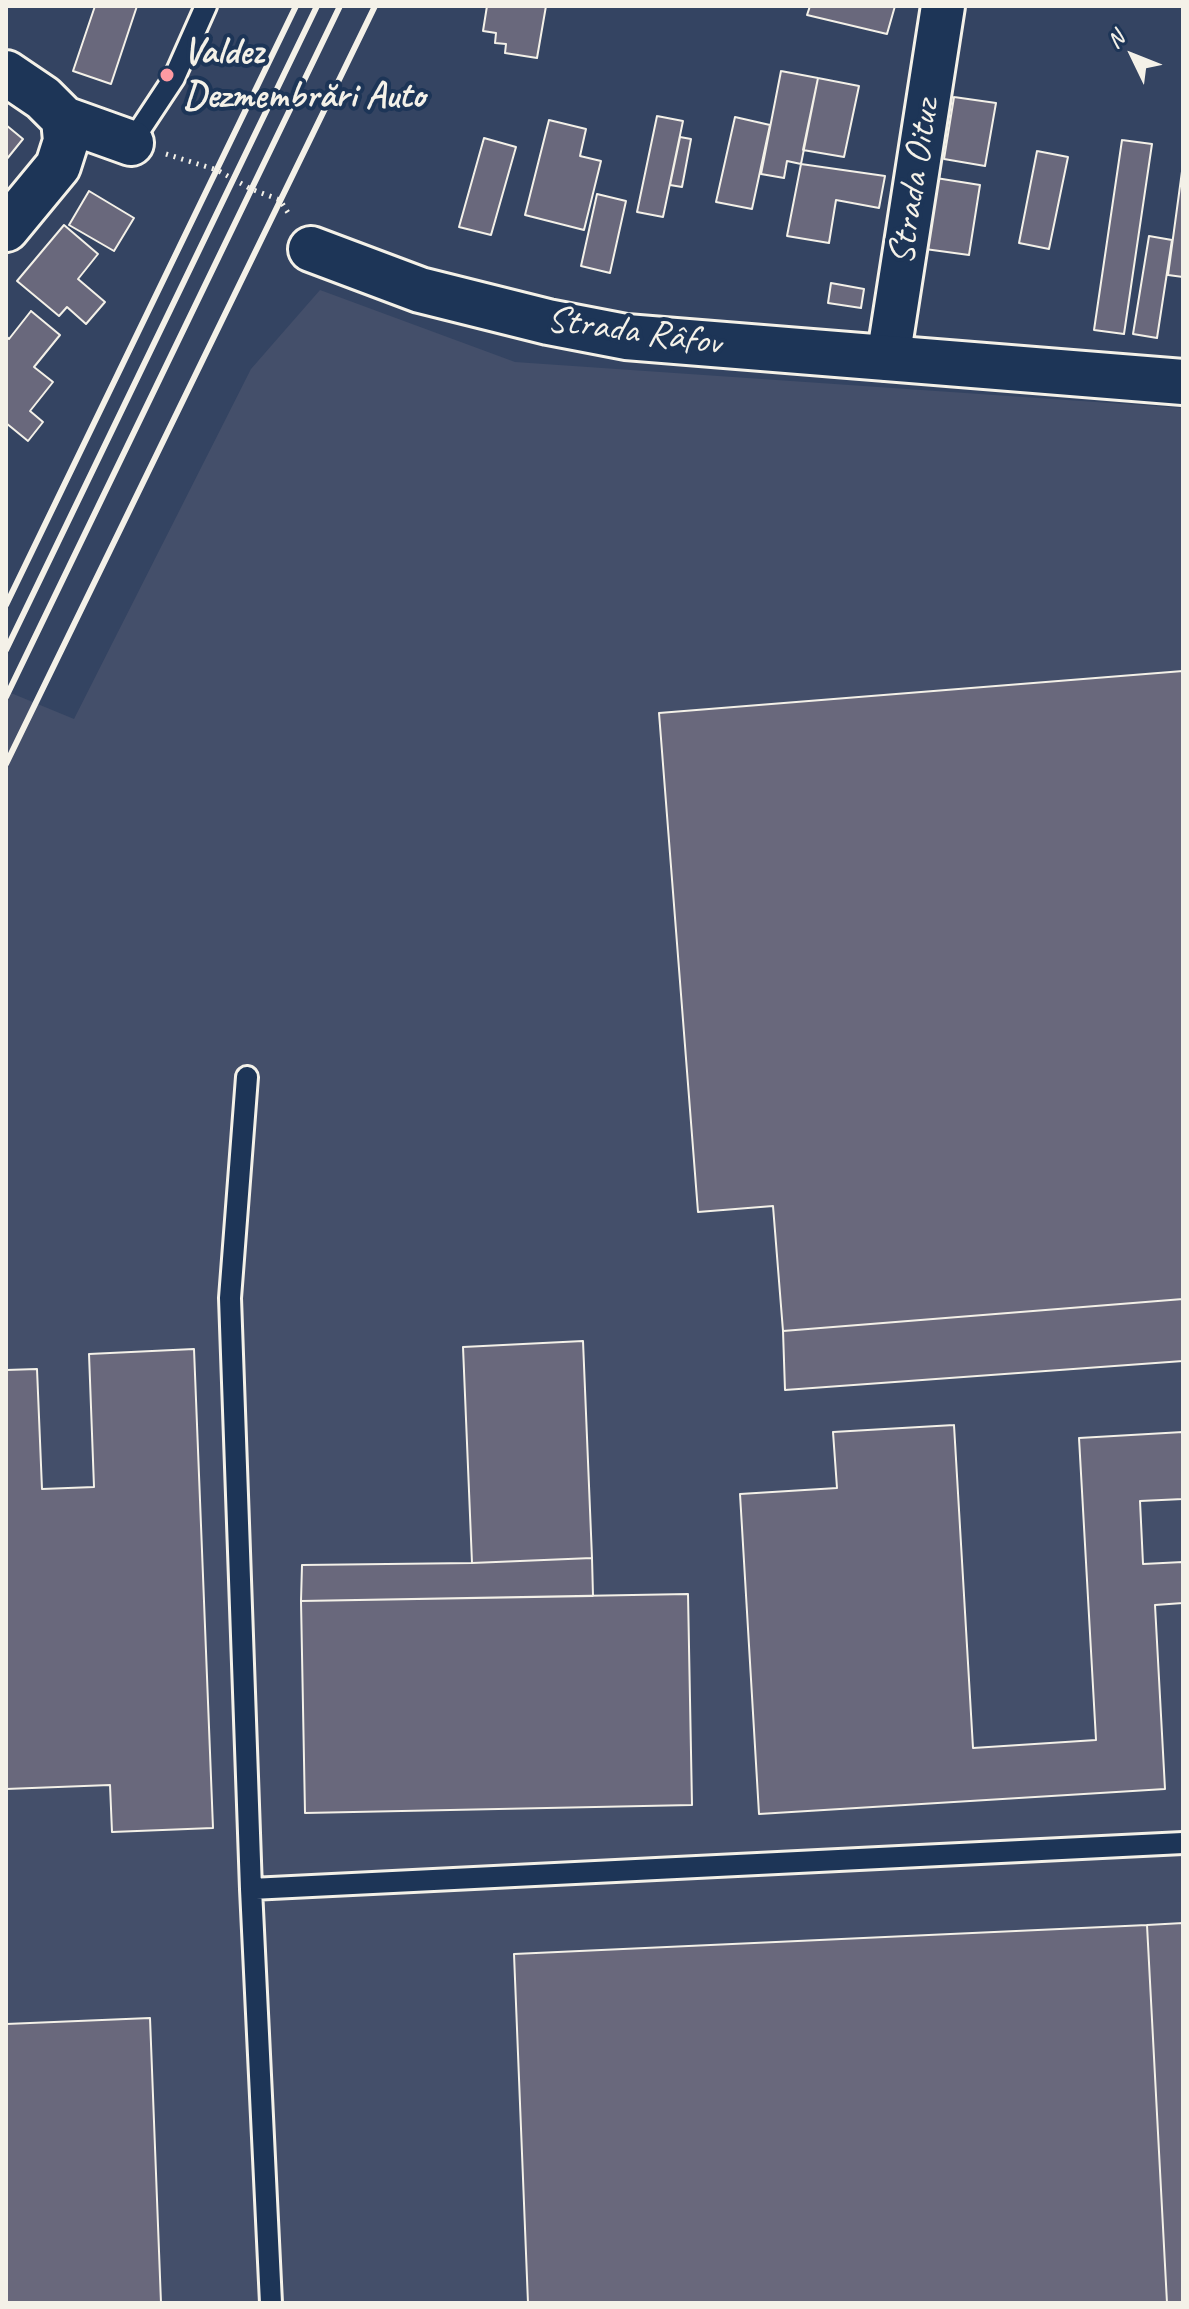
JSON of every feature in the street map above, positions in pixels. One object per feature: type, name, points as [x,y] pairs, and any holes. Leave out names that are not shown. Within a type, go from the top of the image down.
[{"type":"street","name":"Strada Oituz","points":[[888,359],[943,6]]},
{"type":"street","points":[[6,73],[43,98],[64,119],[131,143]]},
{"type":"street","points":[[6,229],[58,166],[66,141],[64,119]]},
{"type":"street","name":"Strada Râfov","points":[[311,249],[420,290],[548,322],[626,337],[1183,382]]},
{"type":"lane","points":[[131,143],[174,78],[206,6]]},
{"type":"lane","points":[[247,1077],[230,1298],[251,1889],[271,2303]]},
{"type":"lane","points":[[251,1889],[1183,1843]]},
{"type":"path","points":[[131,143],[217,170],[251,189],[280,200],[311,249]]},
{"type":"shaded area","points":[[320,290],[515,362],[1183,408],[1183,2303],[6,2303],[6,691],[74,719],[251,369]]},
{"type":"building","points":[[95,6],[137,6],[111,84],[73,71]]},
{"type":"building","points":[[487,6],[546,6],[537,58],[505,53],[506,44],[495,43],[496,33],[483,31]]},
{"type":"building","points":[[810,6],[895,6],[887,34],[807,15]]},
{"type":"building","points":[[781,71],[818,78],[801,164],[787,161],[784,178],[761,174]]},
{"type":"building","points":[[818,78],[859,86],[844,157],[803,150]]},
{"type":"building","points":[[954,97],[996,103],[985,166],[944,159]]},
{"type":"building","points":[[657,116],[683,121],[663,217],[637,212]]},
{"type":"building","points":[[735,117],[770,125],[752,209],[716,202]]},
{"type":"building","points":[[549,120],[586,129],[580,156],[601,161],[584,230],[525,215]]},
{"type":"building","points":[[6,125],[23,139],[6,160]]},
{"type":"building","points":[[680,137],[691,139],[682,187],[670,185]]},
{"type":"building","points":[[484,138],[516,147],[491,235],[459,227]]},
{"type":"building","points":[[1122,140],[1152,144],[1124,334],[1094,330]]},
{"type":"building","points":[[1037,151],[1068,157],[1049,249],[1019,243]]},
{"type":"building","points":[[801,164],[885,176],[879,208],[836,200],[829,243],[787,236]]},
{"type":"building","points":[[1183,164],[1183,277],[1168,275]]},
{"type":"building","points":[[936,178],[980,185],[969,255],[925,249]]},
{"type":"building","points":[[89,191],[134,218],[114,251],[69,225]]},
{"type":"building","points":[[597,194],[626,201],[610,273],[581,266]]},
{"type":"building","points":[[64,225],[98,254],[78,279],[105,302],[86,324],[67,307],[59,316],[17,281]]},
{"type":"building","points":[[1149,236],[1172,240],[1157,338],[1133,334]]},
{"type":"building","points":[[831,283],[864,289],[861,308],[828,303]]},
{"type":"building","points":[[31,311],[60,335],[34,367],[53,382],[30,411],[43,422],[28,441],[6,423],[6,336],[9,339]]},
{"type":"building","points":[[1183,671],[1183,1299],[783,1331],[773,1206],[698,1212],[659,713]]},
{"type":"building","points":[[1183,1299],[1183,1361],[785,1390],[783,1331]]},
{"type":"building","points":[[583,1341],[592,1558],[472,1563],[463,1347]]},
{"type":"building","points":[[194,1349],[213,1828],[112,1832],[110,1785],[6,1789],[6,1370],[37,1369],[42,1489],[94,1487],[89,1354]]},
{"type":"building","points":[[954,1425],[973,1748],[1096,1740],[1079,1438],[1183,1432],[1183,1499],[1140,1501],[1143,1564],[1183,1562],[1183,1603],[1155,1605],[1165,1789],[759,1814],[740,1494],[837,1488],[833,1432]]},
{"type":"building","points":[[592,1558],[593,1596],[301,1601],[302,1565]]},
{"type":"building","points":[[688,1594],[692,1805],[305,1813],[301,1601]]},
{"type":"building","points":[[1183,1923],[1183,2303],[1167,2303],[1147,1925]]},
{"type":"building","points":[[1147,1925],[1167,2303],[528,2303],[514,1954]]},
{"type":"building","points":[[150,2018],[161,2303],[6,2303],[6,2024]]},
{"type":"railway","points":[[6,605],[296,6]]},
{"type":"railway","points":[[6,650],[317,6]]},
{"type":"railway","points":[[6,697],[340,6]]},
{"type":"railway","points":[[6,764],[375,6]]},
{"type":"place","name":"Valdez Dezmembrări Auto","points":[[167,75]]}]
